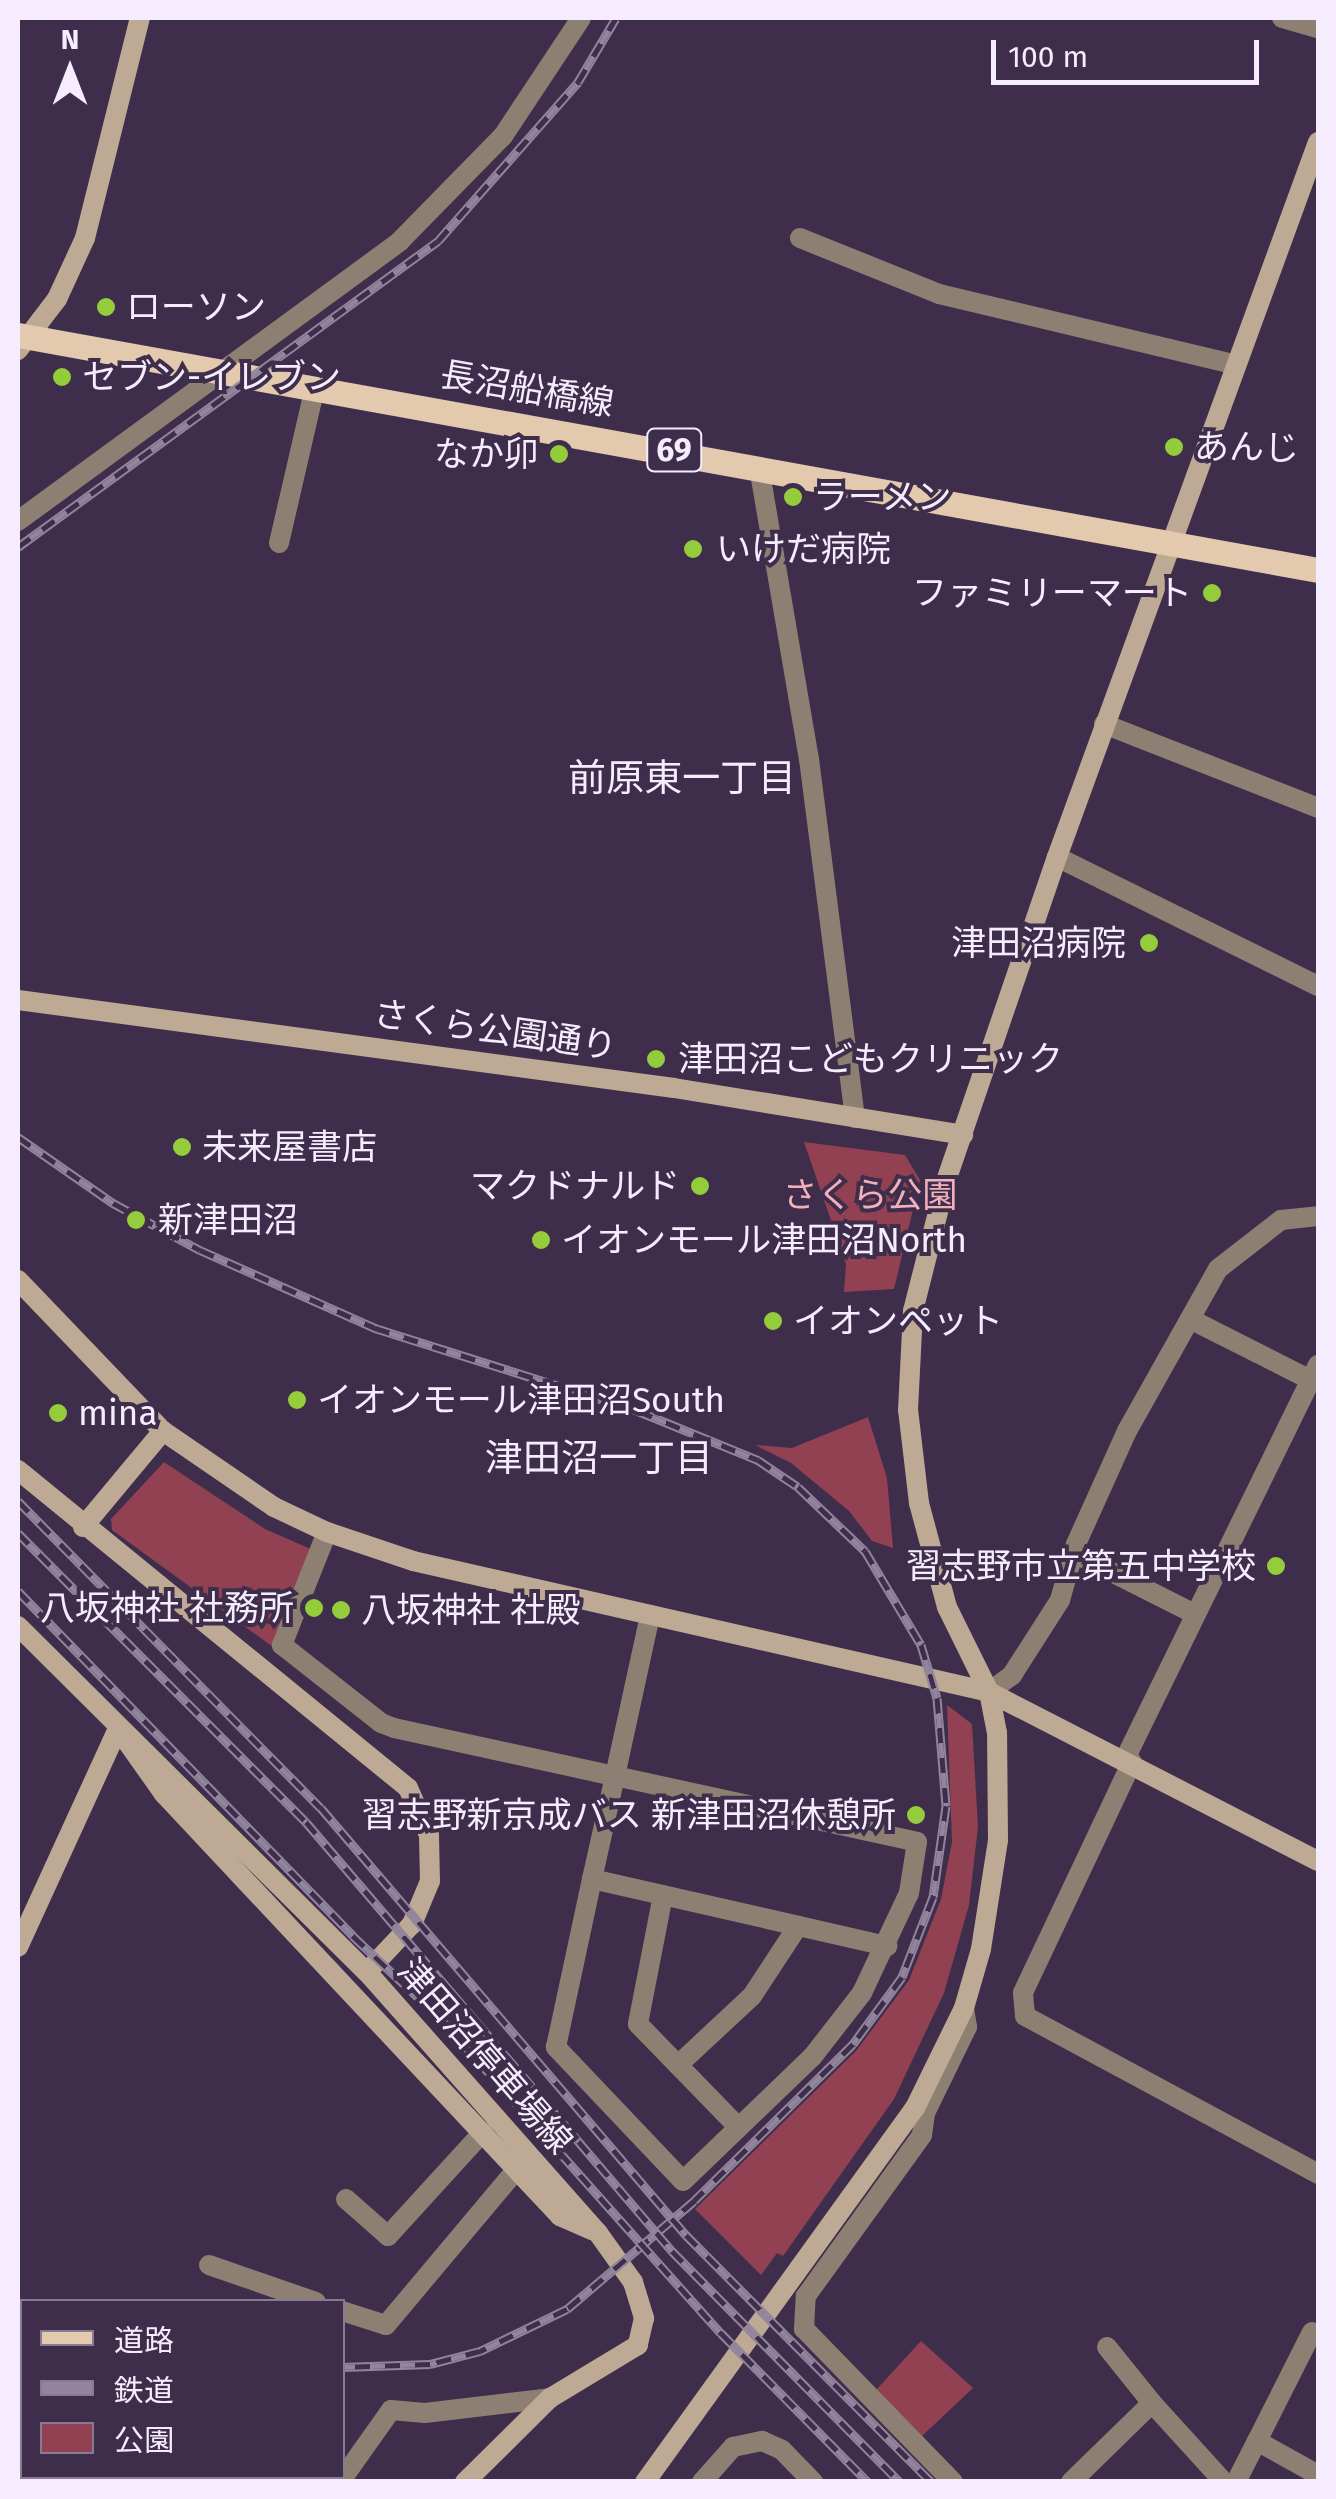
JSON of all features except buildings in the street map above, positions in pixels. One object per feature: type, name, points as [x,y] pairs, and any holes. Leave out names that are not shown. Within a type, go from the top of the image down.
[{"type":"main road","name":"長沼船橋線","points":[[21,341],[224,369],[1318,570]]},
{"type":"street","points":[[21,341],[58,299],[86,238],[140,18]]},
{"type":"street","points":[[18,521],[400,241],[462,180],[534,98],[581,18]]},
{"type":"street","points":[[1282,18],[1318,28]]},
{"type":"street","points":[[645,2482],[915,2108],[964,2008],[990,1913],[998,1840],[998,1734],[989,1692],[938,1578],[919,1503],[908,1410],[913,1311],[963,1135],[1057,857],[1232,364],[1312,175],[1318,142]]},
{"type":"street","points":[[800,238],[938,294],[1232,364]]},
{"type":"street","points":[[279,542],[315,388]]},
{"type":"street","points":[[759,467],[809,760],[855,1118]]},
{"type":"street","points":[[1104,724],[1318,808]]},
{"type":"street","points":[[1057,857],[1318,986]]},
{"type":"street","name":"さくら公園通り","points":[[18,1000],[963,1135]]},
{"type":"street","points":[[989,1692],[1012,1674],[1060,1600],[1074,1553],[1127,1431],[1218,1269],[1246,1241],[1281,1220],[1318,1216]]},
{"type":"street","points":[[18,1280],[163,1432],[258,1497],[327,1532],[413,1561],[989,1692],[1318,1861]]},
{"type":"street","points":[[1190,1319],[1315,1372],[1195,1614],[1023,1992],[1025,2016],[1318,2174]]},
{"type":"street","points":[[83,1528],[163,1432]]},
{"type":"street","name":"津田沼停車場線","points":[[18,1470],[83,1528],[382,1762],[422,1811],[431,1858],[423,1903],[367,1972],[598,2234],[633,2282],[642,2334],[623,2356],[550,2398],[465,2482]]},
{"type":"street","points":[[327,1532],[283,1650],[394,1728],[615,1776],[917,1842],[910,1893],[888,1946],[836,2030],[682,2181],[556,2047],[592,1879],[615,1776],[650,1615]]},
{"type":"street","points":[[1074,1553],[1195,1614]]},
{"type":"street","points":[[18,1626],[367,1972]]},
{"type":"street","points":[[18,1947],[118,1729]]},
{"type":"street","points":[[118,1729],[164,1794],[560,2216],[598,2234]]},
{"type":"street","points":[[592,1879],[888,1946]]},
{"type":"street","points":[[663,1895],[637,2016],[738,2127]]},
{"type":"street","points":[[678,2065],[752,1996],[798,1926]]},
{"type":"street","points":[[954,2482],[804,2329],[806,2296],[922,2135],[925,2113],[967,2026],[964,2008]]},
{"type":"street","points":[[346,2199],[388,2236],[483,2132]]},
{"type":"street","points":[[345,2311],[386,2325],[517,2169]]},
{"type":"street","points":[[209,2265],[307,2299]]},
{"type":"street","points":[[1236,2482],[1312,2332]]},
{"type":"street","points":[[1107,2347],[1224,2482]]},
{"type":"street","points":[[345,2475],[391,2410],[425,2412],[550,2398]]},
{"type":"street","points":[[1071,2482],[1152,2403]]},
{"type":"street","points":[[702,2482],[733,2447],[762,2441],[782,2450],[813,2482]]},
{"type":"street","points":[[1257,2441],[1318,2475]]},
{"type":"green space","name":"さくら公園","points":[[804,1142],[905,1155],[920,1180],[894,1289],[844,1292],[846,1264]]},
{"type":"green space","points":[[868,1417],[887,1478],[893,1548],[872,1541],[849,1511],[791,1463],[755,1445],[792,1448]]},
{"type":"green space","points":[[164,1462],[265,1529],[313,1550],[273,1647],[112,1530],[111,1519]]},
{"type":"green space","points":[[947,1705],[972,1724],[978,1827],[969,1905],[944,1993],[894,2099],[783,2256],[777,2253],[761,2275],[695,2209],[856,2051],[909,1980],[941,1899],[952,1842]]},
{"type":"green space","points":[[921,2341],[973,2388],[921,2437],[875,2391]]},
{"type":"railway","points":[[18,547],[438,241],[578,82],[616,18]]},
{"type":"railway","points":[[18,1137],[113,1203],[200,1250],[375,1328],[638,1411],[758,1460],[798,1487],[865,1551],[921,1645],[937,1698],[946,1806],[933,1897],[902,1977],[853,2044],[694,2201],[567,2309],[480,2351],[430,2364],[345,2367]]},
{"type":"railway","points":[[18,1501],[321,1808],[686,2235],[931,2482]]},
{"type":"railway","points":[[18,1533],[306,1822],[672,2251],[900,2482]]},
{"type":"railway","points":[[18,1591],[353,1936],[440,2018],[721,2333],[868,2482]]},
{"type":"place","name":"ローソン","points":[[106,307]]},
{"type":"place","name":"セブン-イレブン","points":[[62,377]]},
{"type":"place","name":"あんじ","points":[[1174,447]]},
{"type":"place","name":"なか卯","points":[[559,454]]},
{"type":"place","name":"ラーメン","points":[[793,497]]},
{"type":"place","name":"いけだ病院","points":[[693,549]]},
{"type":"place","name":"ファミリーマート","points":[[1212,593]]},
{"type":"place","name":"津田沼病院","points":[[1149,943]]},
{"type":"place","name":"津田沼こどもクリニック","points":[[656,1059]]},
{"type":"place","name":"未来屋書店","points":[[182,1147]]},
{"type":"place","name":"マクドナルド","points":[[700,1186]]},
{"type":"place","name":"新津田沼","points":[[136,1220]]},
{"type":"place","name":"イオンモール津田沼North","points":[[541,1240]]},
{"type":"place","name":"イオンペット","points":[[773,1321]]},
{"type":"place","name":"イオンモール津田沼South","points":[[297,1400]]},
{"type":"place","name":"mina","points":[[58,1413]]},
{"type":"place","name":"習志野市立第五中学校","points":[[1276,1566]]},
{"type":"place","name":"八坂神社 社務所","points":[[314,1608]]},
{"type":"place","name":"八坂神社 社殿","points":[[341,1610]]},
{"type":"place","name":"習志野新京成バス 新津田沼休憩所","points":[[916,1815]]},
{"type":"district","name":"前原東一丁目","points":[[682,779]]},
{"type":"district","name":"津田沼一丁目","points":[[599,1459]]}]
